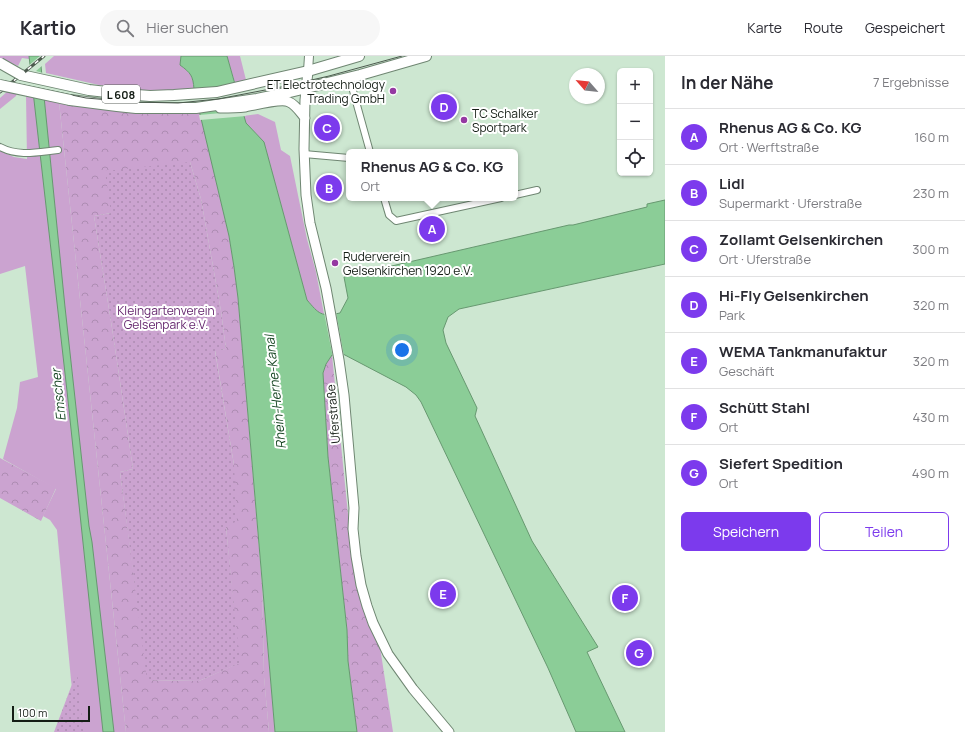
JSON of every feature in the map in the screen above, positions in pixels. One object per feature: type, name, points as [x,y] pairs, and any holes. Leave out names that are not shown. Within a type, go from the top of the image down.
[{"type":"main road","name":"L 608","points":[[0,70],[89,90],[150,96],[217,92],[308,71],[359,56]]},
{"type":"main road","name":"L 608","points":[[0,85],[70,100],[117,106],[136,108],[196,108],[246,103],[264,97],[360,75],[426,56]]},
{"type":"main road","name":"L 608","points":[[0,63],[21,75]]},
{"type":"main road","name":"Uferstraße","points":[[308,71],[304,154],[308,212],[326,288],[344,395],[354,508],[353,529],[361,585],[365,601],[376,630],[388,654],[413,689],[449,732]]},
{"type":"main road","points":[[246,103],[287,101],[299,110],[305,118]]},
{"type":"street","points":[[308,71],[309,56]]},
{"type":"street","points":[[352,87],[369,149]]},
{"type":"street","points":[[0,147],[11,152],[25,153],[58,150]]},
{"type":"street","points":[[304,154],[346,158]]},
{"type":"street","points":[[518,194],[537,190]]},
{"type":"street","points":[[385,201],[389,215],[396,221],[487,201]]},
{"type":"green space","points":[[0,56],[29,56],[29,59],[22,58],[18,66],[0,58]]},
{"type":"green space","points":[[54,56],[181,56],[180,65],[191,75],[194,89],[148,91],[99,85],[46,73],[45,64]]},
{"type":"green space","points":[[227,56],[240,56],[246,80],[235,83]]},
{"type":"green space","points":[[8,91],[17,93],[16,96],[0,109],[0,98]]},
{"type":"green space","points":[[26,95],[59,102],[126,732],[78,732],[71,680],[57,530],[50,520],[43,516],[56,489],[3,459],[17,408],[20,382],[38,377],[25,266],[0,274],[0,151],[14,157],[27,159]]},
{"type":"green space","points":[[59,102],[200,112],[229,236],[238,298],[262,584],[264,676],[269,732],[126,732]],"holes":[[[190,162],[201,199],[221,311],[226,349],[215,350],[234,465],[226,527],[239,663],[199,681],[148,680],[120,472],[133,469],[94,216],[111,213]]]},
{"type":"green space","points":[[258,114],[275,122],[281,150],[290,156],[324,314],[317,312],[307,300],[264,142],[246,123],[243,116]]},
{"type":"green space","name":"Kleingartenverein Gelsenpark e.V.","points":[[190,162],[201,199],[221,311],[226,349],[215,351],[234,465],[237,521],[226,527],[240,663],[199,681],[147,680],[120,472],[133,469],[94,216],[111,213],[105,171]]},
{"type":"green space","points":[[332,355],[353,564],[363,608],[380,647],[393,732],[357,732],[348,661],[347,630],[328,457],[323,373],[326,364]]},
{"type":"green space","points":[[0,458],[56,488],[41,521],[0,498]]},
{"type":"green space","points":[[262,584],[275,732],[269,732],[264,677]]},
{"type":"green space","points":[[77,671],[84,732],[54,732]]},
{"type":"water","points":[[29,56],[40,56],[65,307],[89,526],[114,732],[103,732],[67,391]]},
{"type":"water","name":"Rhein-Herne-Kanal","points":[[181,56],[227,56],[246,123],[264,142],[307,300],[318,311],[324,314],[329,315],[340,313],[348,298],[344,277],[573,225],[647,207],[647,204],[665,200],[665,264],[459,309],[448,317],[443,330],[446,343],[477,408],[475,416],[532,541],[598,647],[587,652],[625,732],[576,732],[548,668],[421,402],[416,395],[406,387],[343,354],[332,355],[326,364],[323,373],[328,457],[347,630],[348,661],[357,732],[275,732],[238,298],[234,267],[229,236],[193,81],[187,70],[180,65]]},
{"type":"pier","points":[[42,56],[43,65],[36,71],[43,73],[46,100],[32,96],[28,66]]},
{"type":"pier","points":[[237,83],[244,109],[198,111],[193,90]]},
{"type":"pier","points":[[244,111],[246,116],[200,120],[199,115]]},
{"type":"pier","points":[[324,312],[336,312],[344,356],[333,358]]},
{"type":"tram line","points":[[0,80],[86,98],[133,102],[178,103],[218,99],[281,87],[329,76],[402,56]]},
{"type":"railway","points":[[0,92],[44,56]]},
{"type":"place","name":"ET Electrotechnology Trading GmbH","points":[[393,91]]},
{"type":"place","name":"Hi-Fly Gelsenkirchen","points":[[444,107]]},
{"type":"place","name":"TC Schalker Sportpark","points":[[464,120]]},
{"type":"place","name":"Zollamt Gelsenkirchen","points":[[327,128]]},
{"type":"place","name":"Lidl","points":[[329,188]]},
{"type":"place","name":"Rhenus AG & Co. KG","points":[[432,229]]},
{"type":"place","name":"Ruderverein Gelsenkirchen 1920 e.V.","points":[[335,263]]},
{"type":"place","name":"WEMA Tankmanufaktur","points":[[443,594]]},
{"type":"place","name":"Schütt Stahl","points":[[625,598]]},
{"type":"place","name":"Siefert Spedition","points":[[639,653]]},
{"type":"water label","name":"Emscher","points":[[58,395]]}]
